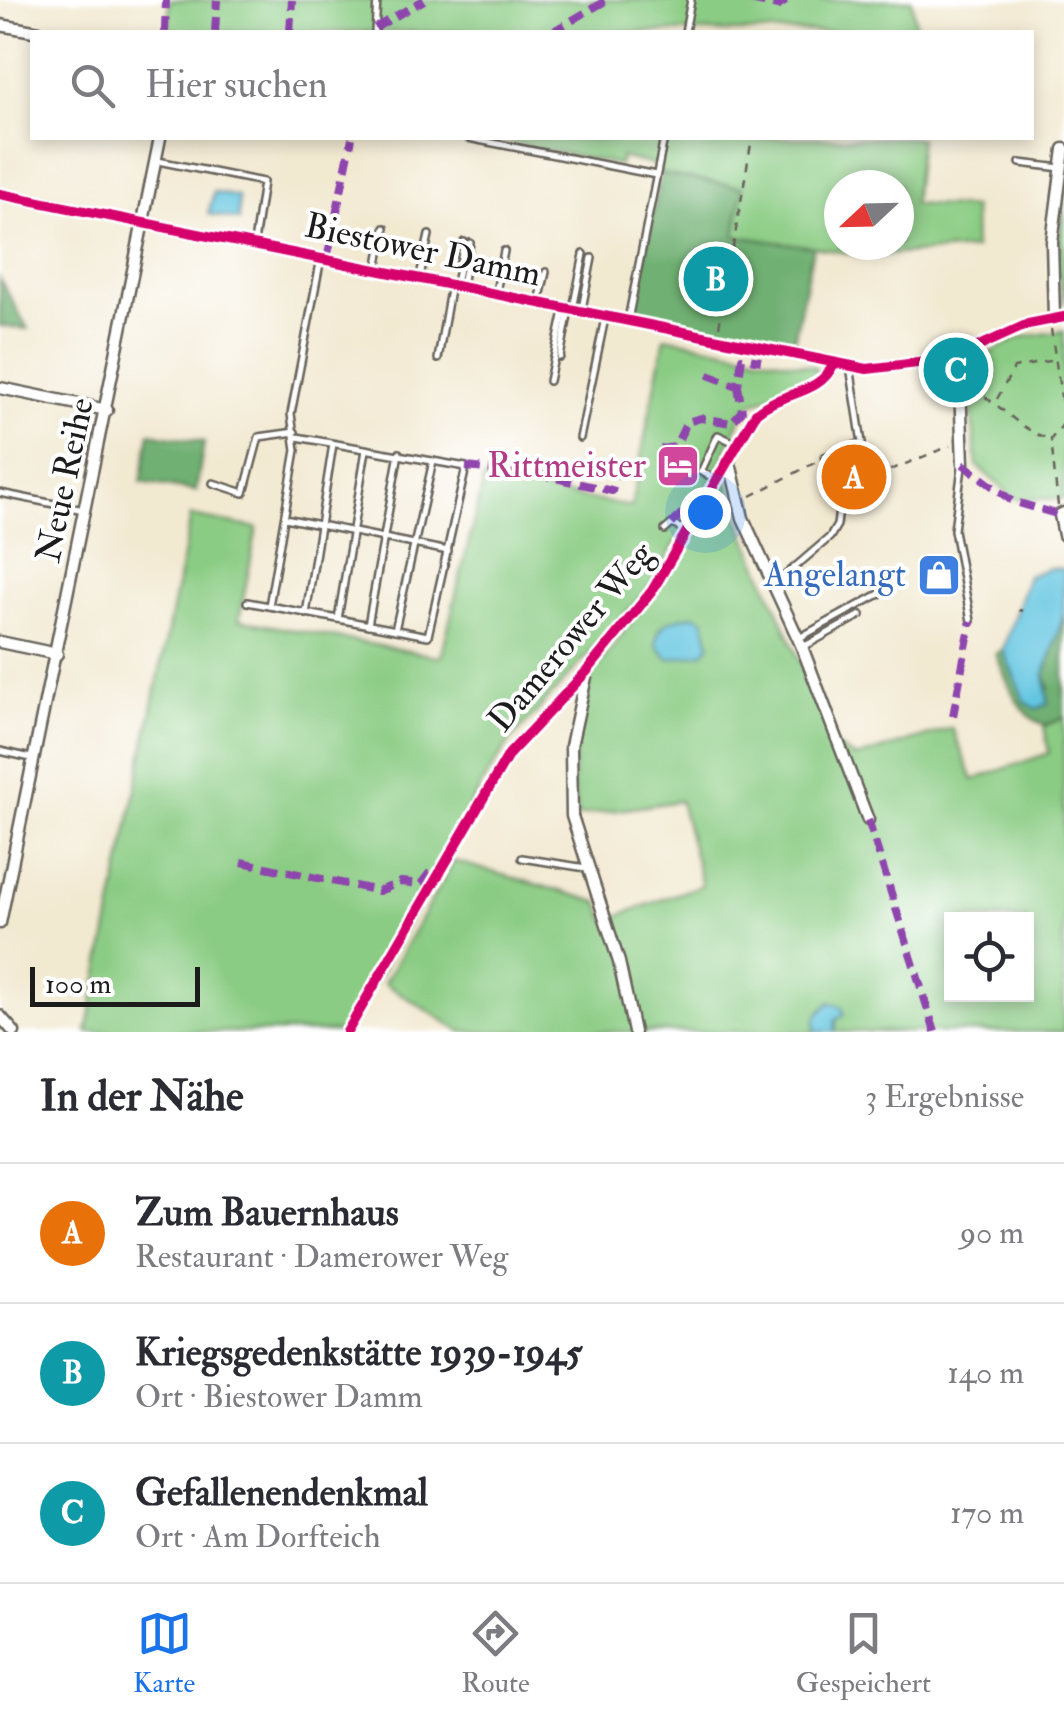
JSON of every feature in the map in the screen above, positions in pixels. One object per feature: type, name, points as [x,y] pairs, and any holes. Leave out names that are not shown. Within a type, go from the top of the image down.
[{"type":"street","points":[[0,25],[30,30]]},
{"type":"street","name":"Neue Reihe","points":[[0,924],[160,140]]},
{"type":"street","points":[[1059,317],[1052,242],[1064,149]]},
{"type":"street","name":"Biestower Damm","points":[[0,194],[850,366],[886,370],[940,362],[1028,324],[1059,317]]},
{"type":"street","points":[[963,464],[960,386],[965,354]]},
{"type":"street","points":[[940,362],[960,386]]},
{"type":"street","name":"Damerower Weg","points":[[347,1032],[508,754],[587,671],[652,591],[738,444],[766,404],[817,386],[827,379],[834,363]]},
{"type":"street","points":[[0,388],[107,410]]},
{"type":"street","points":[[730,462],[739,502],[800,643],[868,820]]},
{"type":"street","points":[[1061,508],[1064,534]]},
{"type":"street","points":[[0,642],[58,654]]},
{"type":"street","points":[[587,671],[570,746],[569,787],[589,868],[620,962],[634,1032]]},
{"type":"street","points":[[0,1016],[14,1032]]},
{"type":"lane","points":[[375,30],[377,0]]},
{"type":"lane","points":[[685,30],[691,0]]},
{"type":"lane","points":[[478,140],[656,175]]},
{"type":"lane","points":[[628,320],[664,140]]},
{"type":"lane","points":[[155,160],[263,182],[254,243]]},
{"type":"lane","points":[[1020,164],[1061,168]]},
{"type":"lane","points":[[377,269],[385,228]]},
{"type":"lane","points":[[420,278],[429,235]]},
{"type":"lane","points":[[438,359],[467,243]]},
{"type":"lane","points":[[496,293],[504,251]]},
{"type":"lane","points":[[560,356],[584,254]]},
{"type":"lane","points":[[269,606],[296,434],[291,414],[322,258]]},
{"type":"lane","points":[[549,381],[592,258]]},
{"type":"lane","points":[[539,302],[546,272]]},
{"type":"lane","points":[[580,438],[605,315]]},
{"type":"lane","points":[[774,584],[830,538],[837,524],[839,510],[825,458],[862,443],[850,366]]},
{"type":"lane","points":[[213,483],[244,493],[259,437],[296,434],[466,468],[428,636],[246,602]]},
{"type":"lane","points":[[720,480],[701,472],[718,435],[738,444]]},
{"type":"lane","points":[[306,614],[333,443]]},
{"type":"lane","points":[[338,619],[366,449]]},
{"type":"lane","points":[[368,625],[399,453]]},
{"type":"lane","points":[[395,630],[434,461]]},
{"type":"lane","points":[[963,464],[954,530],[971,622]]},
{"type":"lane","points":[[0,492],[86,510]]},
{"type":"lane","points":[[285,518],[448,551]]},
{"type":"lane","points":[[665,530],[672,524],[689,533]]},
{"type":"lane","points":[[800,643],[881,593]]},
{"type":"lane","points":[[800,643],[861,615]]},
{"type":"lane","points":[[0,752],[35,759]]},
{"type":"lane","points":[[522,858],[589,868]]},
{"type":"path","points":[[717,338],[752,140]]},
{"type":"path","points":[[1051,331],[1062,374],[1064,417]]},
{"type":"path","points":[[996,401],[1014,368],[1057,360]]},
{"type":"path","points":[[960,386],[996,401],[1033,435],[1051,439]]},
{"type":"path","points":[[1061,508],[1051,439],[1064,423]]},
{"type":"path","points":[[862,443],[872,477],[963,441]]},
{"type":"path","points":[[739,502],[825,458]]},
{"type":"green space","points":[[169,0],[912,0],[917,30],[169,30]]},
{"type":"green space","points":[[499,140],[920,140],[914,195],[914,170],[824,170],[824,249],[813,247],[793,345],[633,314],[661,174],[658,166],[621,157],[619,165]]},
{"type":"green space","points":[[661,174],[743,187],[735,236],[813,247],[793,345],[633,314]]},
{"type":"green space","points":[[1064,183],[1064,305],[1056,263]]},
{"type":"green space","points":[[914,204],[973,208],[974,249],[914,253]]},
{"type":"green space","points":[[0,279],[28,329],[0,326]]},
{"type":"green space","points":[[1064,331],[1064,499],[1015,499],[977,466],[969,388],[972,362],[1021,337]]},
{"type":"green space","points":[[665,337],[815,367],[817,374],[751,404],[742,415],[713,480],[649,588],[511,740],[484,781],[379,975],[342,1032],[87,1032],[191,516],[257,528],[239,620],[441,657],[484,479],[631,507]]},
{"type":"green space","points":[[150,433],[204,442],[196,491],[141,482]]},
{"type":"green space","points":[[727,478],[740,522],[836,746],[856,758],[952,728],[973,780],[1049,753],[1044,726],[1064,718],[1064,1032],[835,1032],[836,1020],[815,1024],[815,1032],[462,1032],[384,983],[454,861],[599,902],[606,920],[702,885],[680,801],[578,816],[573,788],[575,748],[592,675],[699,530]]},
{"type":"green space","points":[[1064,614],[1064,718],[1044,726],[1019,704],[996,654],[1003,650],[1025,702],[1049,688],[1045,674]]},
{"type":"water","points":[[214,192],[238,197],[239,220],[208,214]]},
{"type":"water","points":[[1049,568],[1064,569],[1064,614],[1045,674],[1048,703],[1037,709],[1025,702],[1003,650],[1028,576]]},
{"type":"water","points":[[694,615],[704,620],[710,644],[703,653],[669,659],[657,646],[659,631],[673,620]]},
{"type":"water","points":[[830,1002],[842,1007],[844,1014],[836,1020],[835,1032],[815,1032],[816,1017]]},
{"type":"marked path","points":[[165,30],[166,0]]},
{"type":"marked path","points":[[215,30],[217,0]]},
{"type":"marked path","points":[[290,30],[292,0]]},
{"type":"marked path","points":[[375,28],[424,0]]},
{"type":"marked path","points":[[555,30],[607,0]]},
{"type":"marked path","points":[[750,0],[778,6],[788,0]]},
{"type":"marked path","points":[[327,259],[352,140]]},
{"type":"marked path","points":[[708,375],[738,386],[742,358],[761,361]]},
{"type":"marked path","points":[[661,449],[675,447],[687,422],[701,418],[731,423],[742,411],[738,386]]},
{"type":"marked path","points":[[963,464],[1012,501],[1060,515]]},
{"type":"marked path","points":[[466,467],[542,475],[612,491],[617,472]]},
{"type":"marked path","points":[[672,524],[700,493]]},
{"type":"marked path","points":[[953,716],[971,621]]},
{"type":"marked path","points":[[868,820],[935,1032]]},
{"type":"marked path","points":[[242,862],[379,891],[401,882],[421,884],[431,871]]},
{"type":"cycle path","points":[[0,194],[867,369],[951,359],[1028,324],[1064,317]]},
{"type":"cycle path","points":[[347,1032],[509,754],[587,671],[652,591],[756,413],[810,388],[828,374],[834,363]]},
{"type":"place","name":"Kriegsgedenkstätte 1939-1945","points":[[716,279]]},
{"type":"place","name":"Gefallenendenkmal","points":[[956,370]]},
{"type":"place","name":"Rittmeister","points":[[678,466]]},
{"type":"place","name":"Zum Bauernhaus","points":[[854,477]]},
{"type":"place","name":"Angelangt","points":[[939,575]]}]
